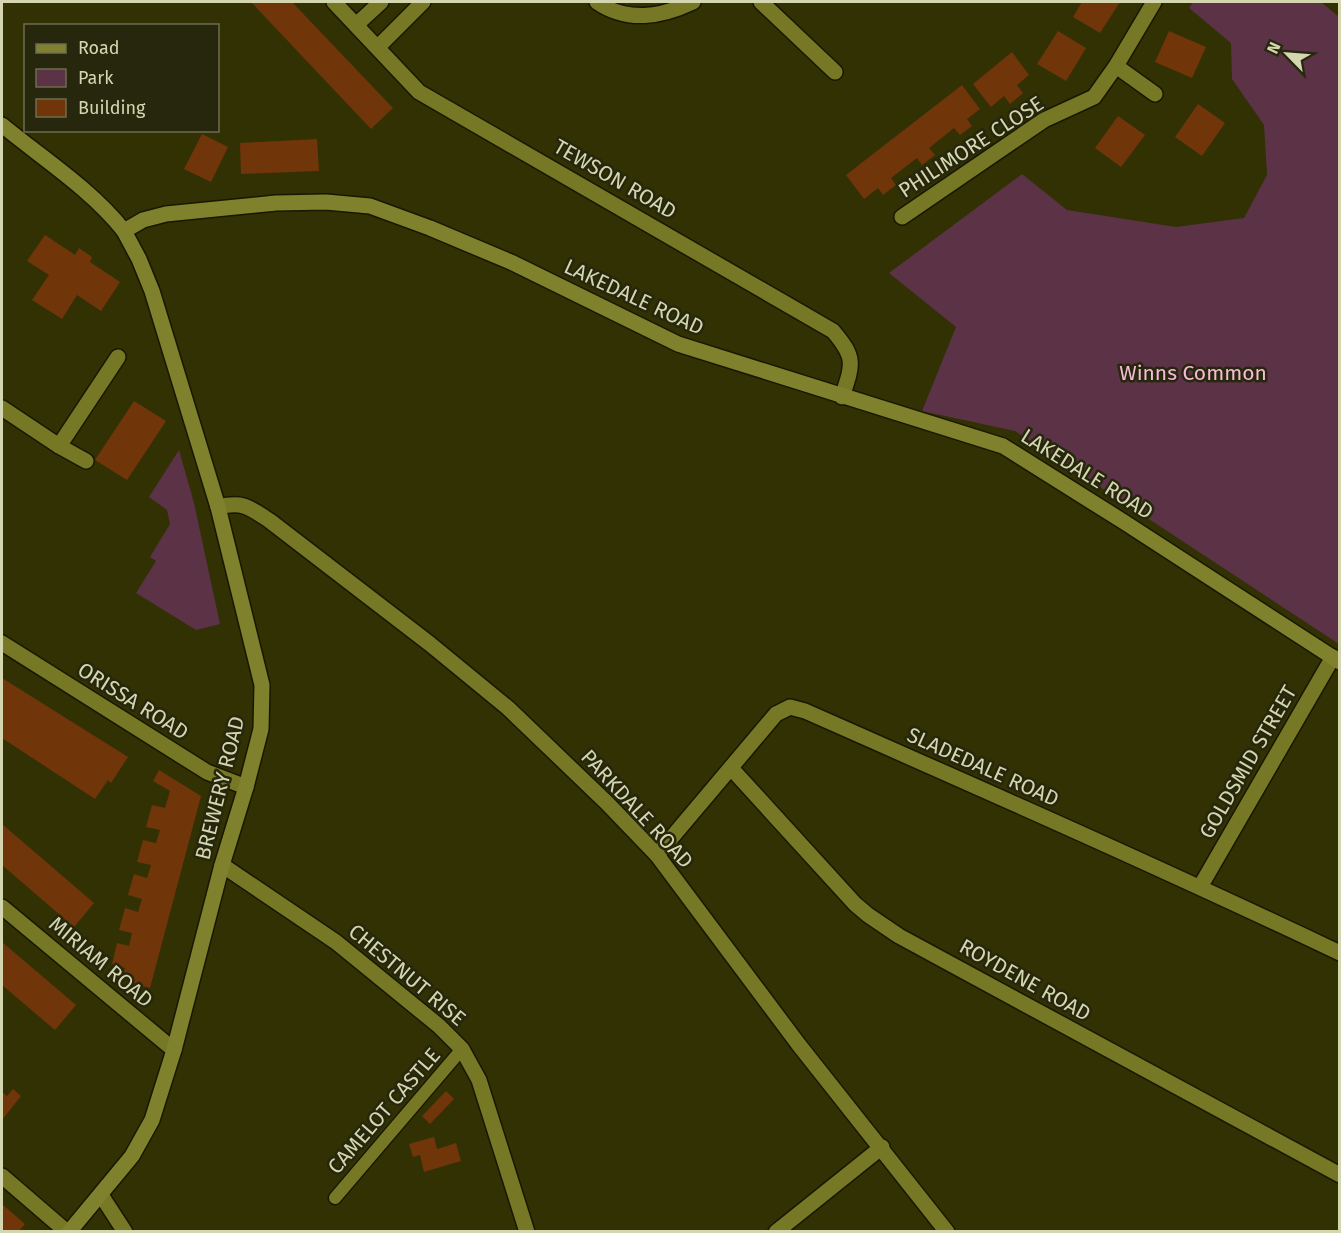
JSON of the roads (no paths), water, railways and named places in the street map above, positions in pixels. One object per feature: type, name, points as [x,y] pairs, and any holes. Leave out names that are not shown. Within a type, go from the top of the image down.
[{"type":"street","name":"TEWSON ROAD","points":[[334,2],[419,92],[832,331],[847,348],[851,369],[843,397]]},
{"type":"street","points":[[356,25],[381,2]]},
{"type":"street","points":[[378,48],[423,2]]},
{"type":"street","points":[[597,2],[606,8],[627,15],[650,17],[672,12],[693,2]]},
{"type":"street","points":[[761,2],[835,72]]},
{"type":"street","name":"PHILIMORE CLOSE","points":[[902,217],[1044,120],[1094,98],[1154,2]]},
{"type":"street","points":[[1116,66],[1155,94]]},
{"type":"street","points":[[2,125],[96,200],[113,216],[124,231]]},
{"type":"street","name":"LAKEDALE ROAD","points":[[124,231],[143,220],[166,214],[276,203],[326,202],[370,206],[430,228],[513,264],[678,344],[1003,446],[1336,660]]},
{"type":"street","name":"BREWERY ROAD","points":[[68,1232],[132,1156],[152,1120],[174,1050],[222,865],[261,729],[262,684],[218,507],[152,291],[124,231]]},
{"type":"street","points":[[59,446],[118,357]]},
{"type":"street","points":[[2,408],[86,461]]},
{"type":"street","name":"PARKDALE ROAD","points":[[218,507],[235,503],[246,505],[270,520],[430,644],[508,708],[607,802],[657,855],[799,1046],[882,1147],[947,1232]]},
{"type":"street","name":"ORISSA ROAD","points":[[2,644],[207,772],[246,787]]},
{"type":"street","name":"GOLDSMID STREET","points":[[1200,887],[1336,660]]},
{"type":"street","name":"SLADEDALE ROAD","points":[[657,855],[776,714],[790,707],[806,711],[1200,887],[1340,953]]},
{"type":"street","name":"ROYDENE ROAD","points":[[731,768],[868,915],[899,936],[1340,1175]]},
{"type":"street","name":"CHESTNUT RISE","points":[[222,865],[336,942],[439,1026],[462,1049],[479,1080],[527,1232]]},
{"type":"street","name":"MIRIAM ROAD","points":[[2,907],[174,1050]]},
{"type":"street","points":[[776,1232],[882,1147]]},
{"type":"street","points":[[2,1176],[68,1232]]},
{"type":"street","points":[[101,1195],[125,1232]]},
{"type":"lane","name":"CAMELOT CASTLE","points":[[335,1198],[462,1049]]},
{"type":"park label","name":"Winns Common","points":[[1193,373]]}]
